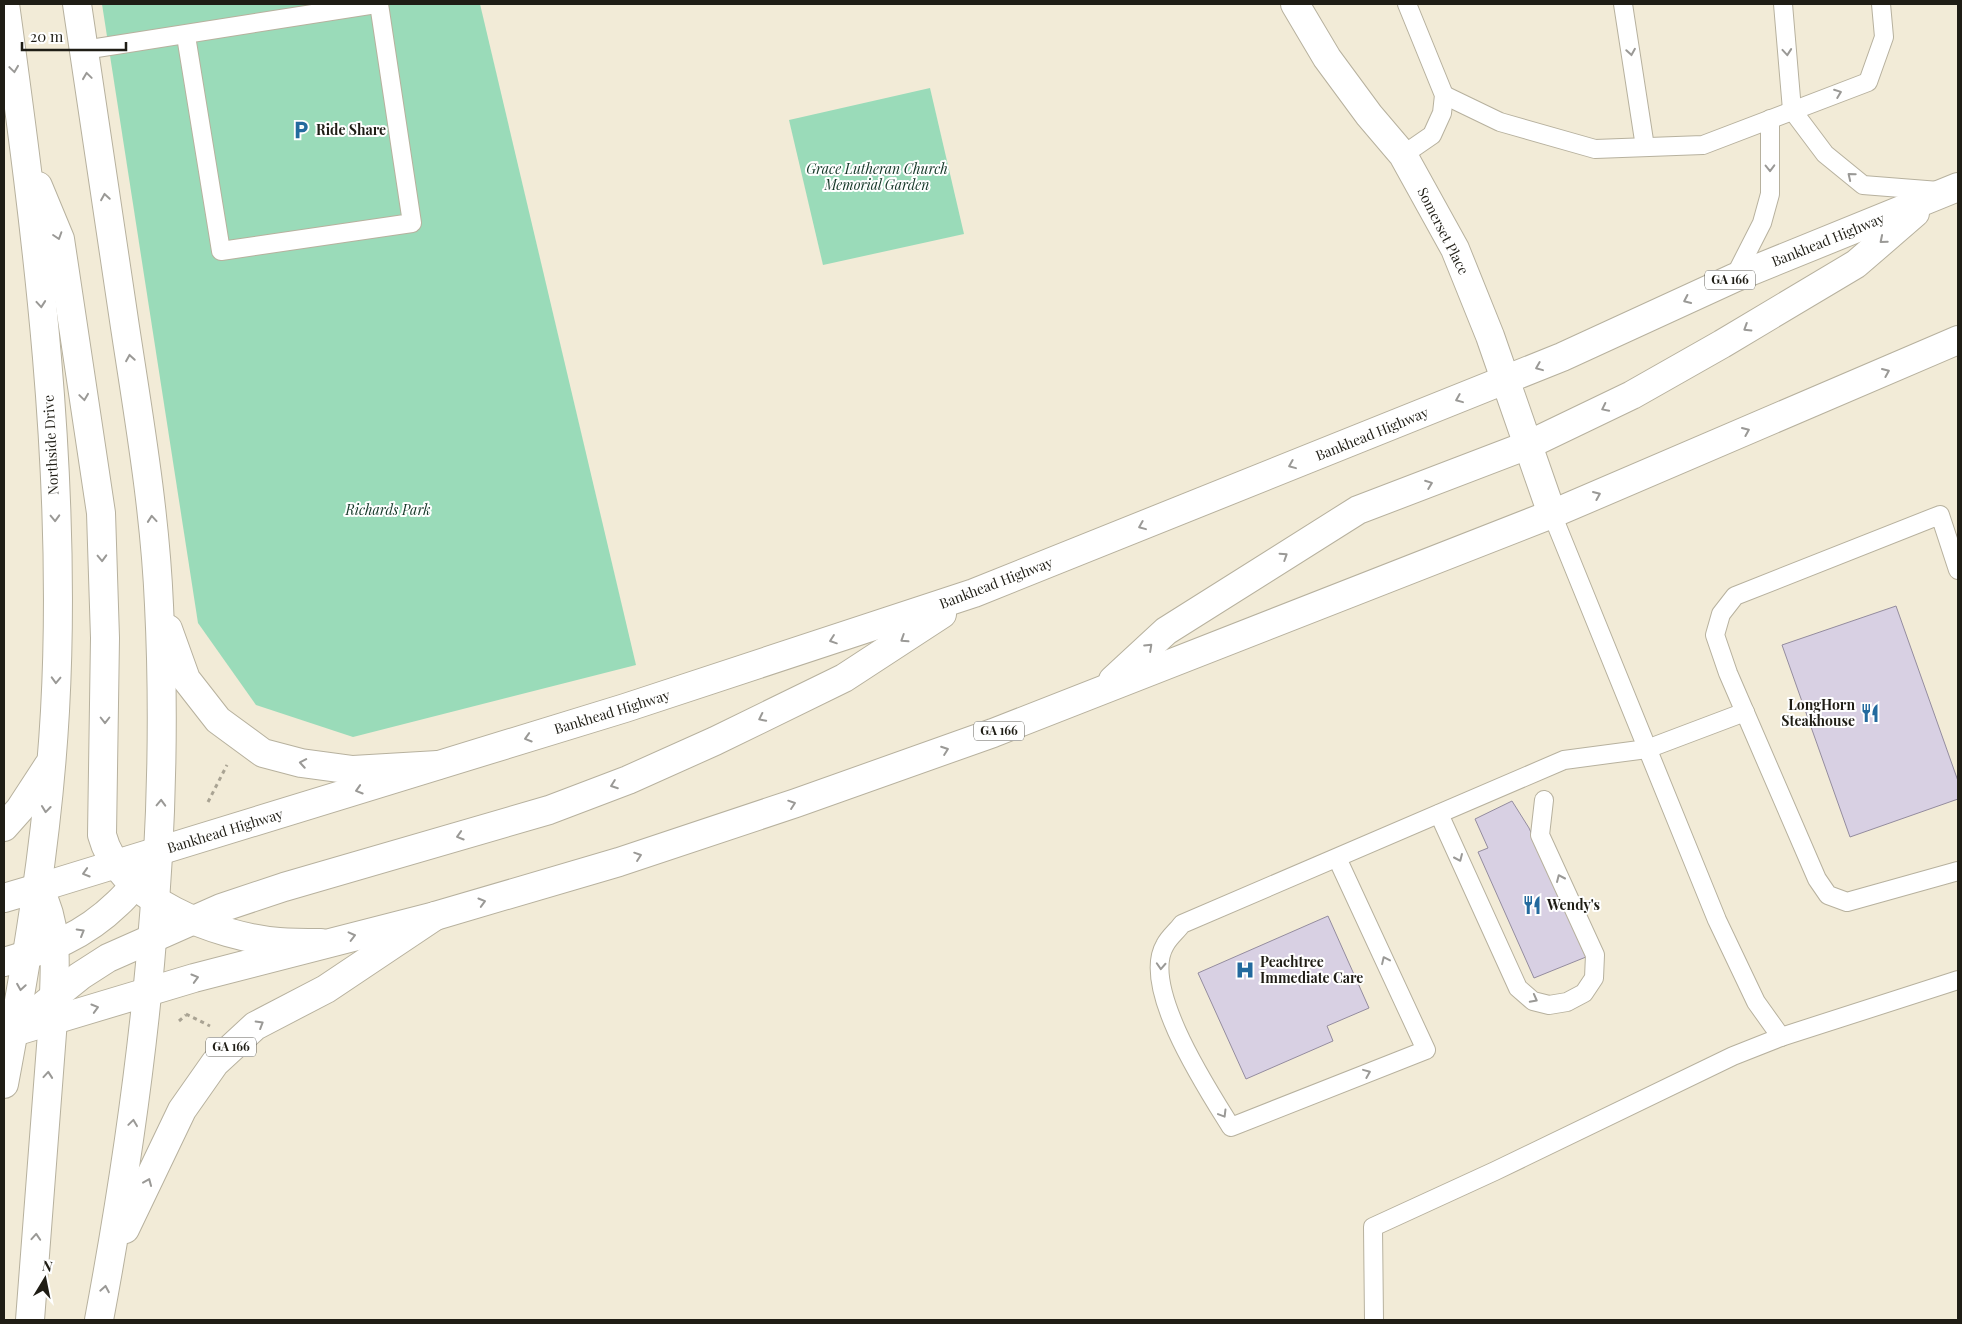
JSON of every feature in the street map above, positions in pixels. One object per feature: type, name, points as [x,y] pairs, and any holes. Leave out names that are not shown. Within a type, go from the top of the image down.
[{"type":"main road","name":"Northside Drive","points":[[4,1084],[15,959],[38,888],[52,761],[58,616],[54,472],[26,159],[5,4]]},
{"type":"main road","points":[[77,4],[149,482],[159,602],[163,738],[158,852],[144,894],[152,937],[148,992],[136,1097],[111,1258]]},
{"type":"main road","name":"Somerset Place","points":[[1295,4],[1327,58],[1369,115],[1404,155],[1455,249],[1490,336],[1552,514]]},
{"type":"main road","points":[[26,159],[60,239],[101,513],[105,638],[102,834],[107,852],[115,864],[144,894],[195,919],[236,935],[278,942],[321,943]]},
{"type":"main road","points":[[1101,692],[1166,631],[1358,510],[1528,446],[1632,395],[1856,264],[1947,192]]},
{"type":"main road","name":"Bankhead Highway","points":[[4,898],[752,668],[974,593],[1562,357],[1734,278],[1947,192]]},
{"type":"main road","name":"GA 166","points":[[100,1320],[111,1258],[182,1110],[215,1063],[255,1026],[326,989],[435,916],[619,862],[796,803],[993,733],[1552,514],[1958,340]]},
{"type":"main road","points":[[9,1033],[53,1008],[108,958],[152,937],[195,919],[284,887],[549,810],[628,780],[844,678],[974,593]]},
{"type":"main road","points":[[159,602],[186,679],[218,720],[263,753],[301,763],[353,770],[438,765]]},
{"type":"main road","points":[[4,827],[20,809],[52,761]]},
{"type":"main road","points":[[30,1320],[53,1008],[54,935],[47,904],[38,888]]},
{"type":"main road","points":[[15,959],[54,947],[88,928],[119,903],[144,894]]},
{"type":"main road","points":[[53,1008],[148,992],[321,943],[435,916]]},
{"type":"lane","points":[[84,50],[186,36],[378,4],[412,224],[221,251],[186,36]]},
{"type":"lane","points":[[1404,155],[1432,135],[1442,113],[1444,94],[1407,4]]},
{"type":"lane","points":[[1623,4],[1645,147]]},
{"type":"lane","points":[[1783,4],[1792,110],[1825,154],[1862,185],[1947,192]]},
{"type":"lane","points":[[1444,94],[1500,122],[1595,149],[1703,145],[1868,82],[1884,37],[1881,4]]},
{"type":"lane","points":[[1734,278],[1762,223],[1770,194],[1770,119]]},
{"type":"lane","points":[[1552,514],[1717,920],[1756,1002],[1781,1037]]},
{"type":"lane","points":[[1958,570],[1940,514],[1735,596],[1721,614],[1715,635],[1745,712],[1817,879],[1828,895],[1847,902],[1958,870]]},
{"type":"lane","points":[[1337,858],[1426,1050],[1230,1127],[1185,1052],[1162,988],[1160,964],[1164,946],[1182,924],[1564,760],[1647,748],[1745,712]]},
{"type":"lane","points":[[1439,814],[1518,988],[1533,1001],[1549,1005],[1567,1002],[1584,993],[1594,978],[1595,956],[1540,835],[1544,800]]},
{"type":"lane","points":[[1374,1320],[1373,1226],[1495,1172],[1733,1056],[1781,1037],[1958,980]]},
{"type":"path","points":[[205,807],[232,758]]},
{"type":"path","points":[[186,1014],[212,1028]]},
{"type":"green space","name":"Richards Park","points":[[102,4],[480,4],[636,665],[353,737],[256,705],[198,623]]},
{"type":"green space","name":"Grace Lutheran Church Memorial Garden","points":[[930,88],[964,234],[823,265],[789,120]]},
{"type":"building","name":"LongHorn Steakhouse","points":[[1896,606],[1958,781],[1958,799],[1850,837],[1782,645]]},
{"type":"building","name":"Wendy's","points":[[1512,801],[1529,828],[1586,957],[1534,978],[1478,852],[1488,848],[1475,819]]},
{"type":"building","points":[[1328,916],[1369,1008],[1327,1026],[1333,1041],[1246,1079],[1198,973]]},
{"type":"place","name":"Ride Share","points":[[301,130]]},
{"type":"place","name":"LongHorn Steakhouse","points":[[1870,713]]},
{"type":"place","name":"Wendy's","points":[[1532,905]]},
{"type":"place","name":"Peachtree Immediate Care","points":[[1245,970]]}]
